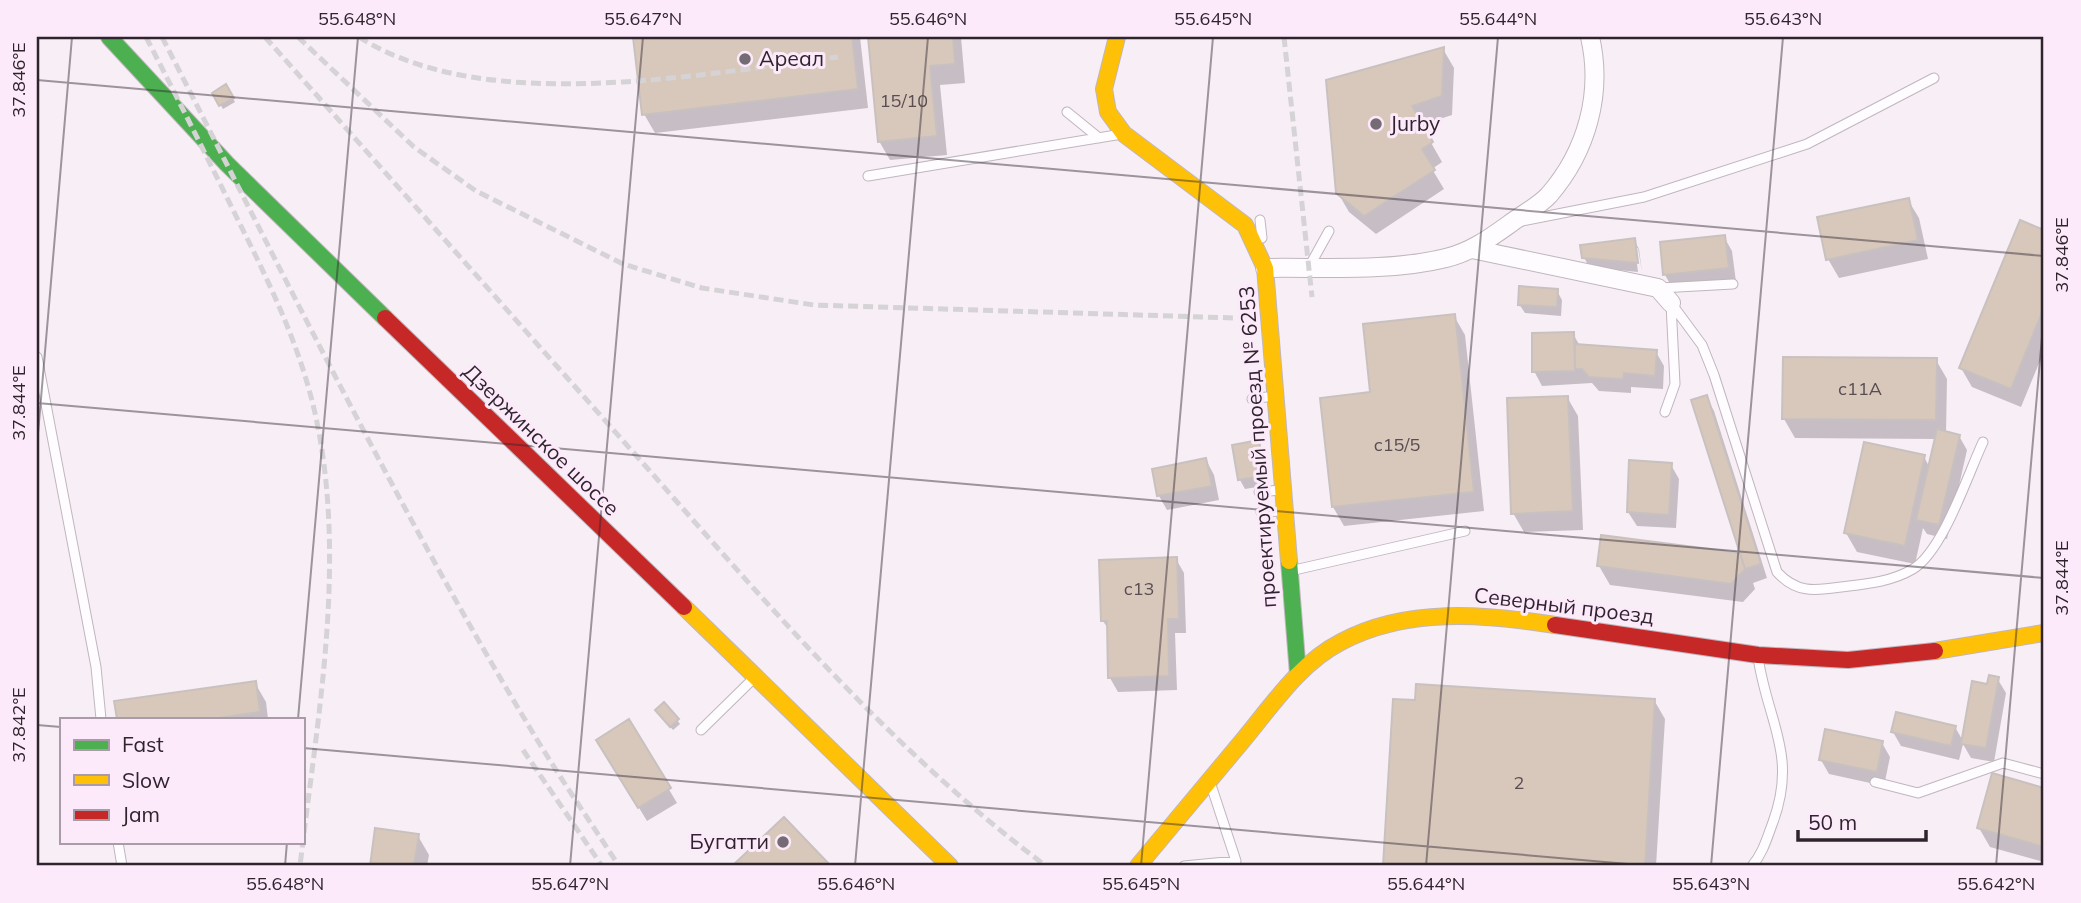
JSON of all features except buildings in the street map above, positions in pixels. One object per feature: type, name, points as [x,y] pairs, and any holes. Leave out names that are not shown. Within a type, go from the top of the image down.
[{"type":"street","name":"Дзержинское шоссе","points":[[109,37],[234,171],[950,866]]},
{"type":"street","name":"проектируемый проезд № 6253","points":[[1117,37],[1104,89],[1108,113],[1124,134],[1245,225],[1265,268],[1298,674]]},
{"type":"street","points":[[1265,268],[1422,263],[1472,249],[1511,223],[1548,196],[1579,153],[1592,113],[1595,61],[1590,37]]},
{"type":"street","points":[[1472,249],[1658,288],[1671,303]]},
{"type":"street","name":"Северный проезд","points":[[1138,866],[1298,674],[1340,642],[1374,628],[1414,618],[1455,615],[1537,621],[1758,655],[1848,660],[1934,651],[2044,633]]},
{"type":"lane","points":[[1511,223],[1644,197],[1807,144],[1934,78]]},
{"type":"lane","points":[[1067,112],[1099,138]]},
{"type":"lane","points":[[867,176],[1124,134]]},
{"type":"lane","points":[[1259,220],[1265,268]]},
{"type":"lane","points":[[1309,267],[1329,231]]},
{"type":"lane","points":[[1658,288],[1733,284]]},
{"type":"lane","points":[[1665,412],[1675,384],[1671,303]]},
{"type":"lane","points":[[1671,303],[1702,345],[1777,572],[1789,585],[1802,589],[1833,588],[1886,581],[1916,568],[1944,528],[1983,442]]},
{"type":"lane","points":[[37,357],[96,667],[101,718]]},
{"type":"lane","points":[[1252,399],[1276,396]]},
{"type":"lane","points":[[1259,492],[1282,490]]},
{"type":"lane","points":[[1261,512],[1283,511]]},
{"type":"lane","points":[[1289,571],[1465,530]]},
{"type":"lane","points":[[1752,866],[1761,855],[1779,807],[1785,767],[1758,655]]},
{"type":"lane","points":[[701,730],[755,677]]},
{"type":"lane","points":[[1875,782],[1919,793],[2003,763],[2044,774]]},
{"type":"lane","points":[[1184,866],[1236,861],[1209,780]]},
{"type":"lane","points":[[118,844],[122,866]]},
{"type":"railway","points":[[146,37],[269,285],[291,335],[315,413],[325,469],[329,582],[321,697],[304,834]]},
{"type":"railway","points":[[162,37],[340,386],[432,558],[541,746],[619,866]]},
{"type":"railway","points":[[265,37],[742,576],[838,679],[938,777],[1046,866]]},
{"type":"railway","points":[[298,37],[414,147],[476,191],[623,264],[702,288],[814,305],[1236,318]]},
{"type":"railway","points":[[359,37],[410,62],[467,76],[529,83],[658,79],[838,57]]},
{"type":"railway","points":[[1284,37],[1312,297]]},
{"type":"railway","points":[[523,750],[602,866]]},
{"type":"railway","points":[[300,866],[303,844]]},
{"type":"traffic: fast","points":[[109,37],[227,164],[385,318]]},
{"type":"traffic: fast","points":[[1289,561],[1298,674]]},
{"type":"traffic: slow","points":[[1117,37],[1104,89],[1108,112],[1124,134],[1245,225],[1265,268],[1289,561]]},
{"type":"traffic: slow","points":[[684,607],[950,866]]},
{"type":"traffic: slow","points":[[1138,866],[1288,685],[1313,661],[1341,642],[1366,631],[1419,618],[1474,616],[1555,625]]},
{"type":"traffic: slow","points":[[1935,651],[2044,633]]},
{"type":"traffic: jam","points":[[385,318],[684,607]]},
{"type":"traffic: jam","points":[[1555,625],[1758,655],[1848,660],[1935,651]]},
{"type":"place","name":"Ареал","points":[[745,59]]},
{"type":"place","name":"Jurby","points":[[1376,124]]},
{"type":"place","name":"Бугатти","points":[[783,842]]}]
